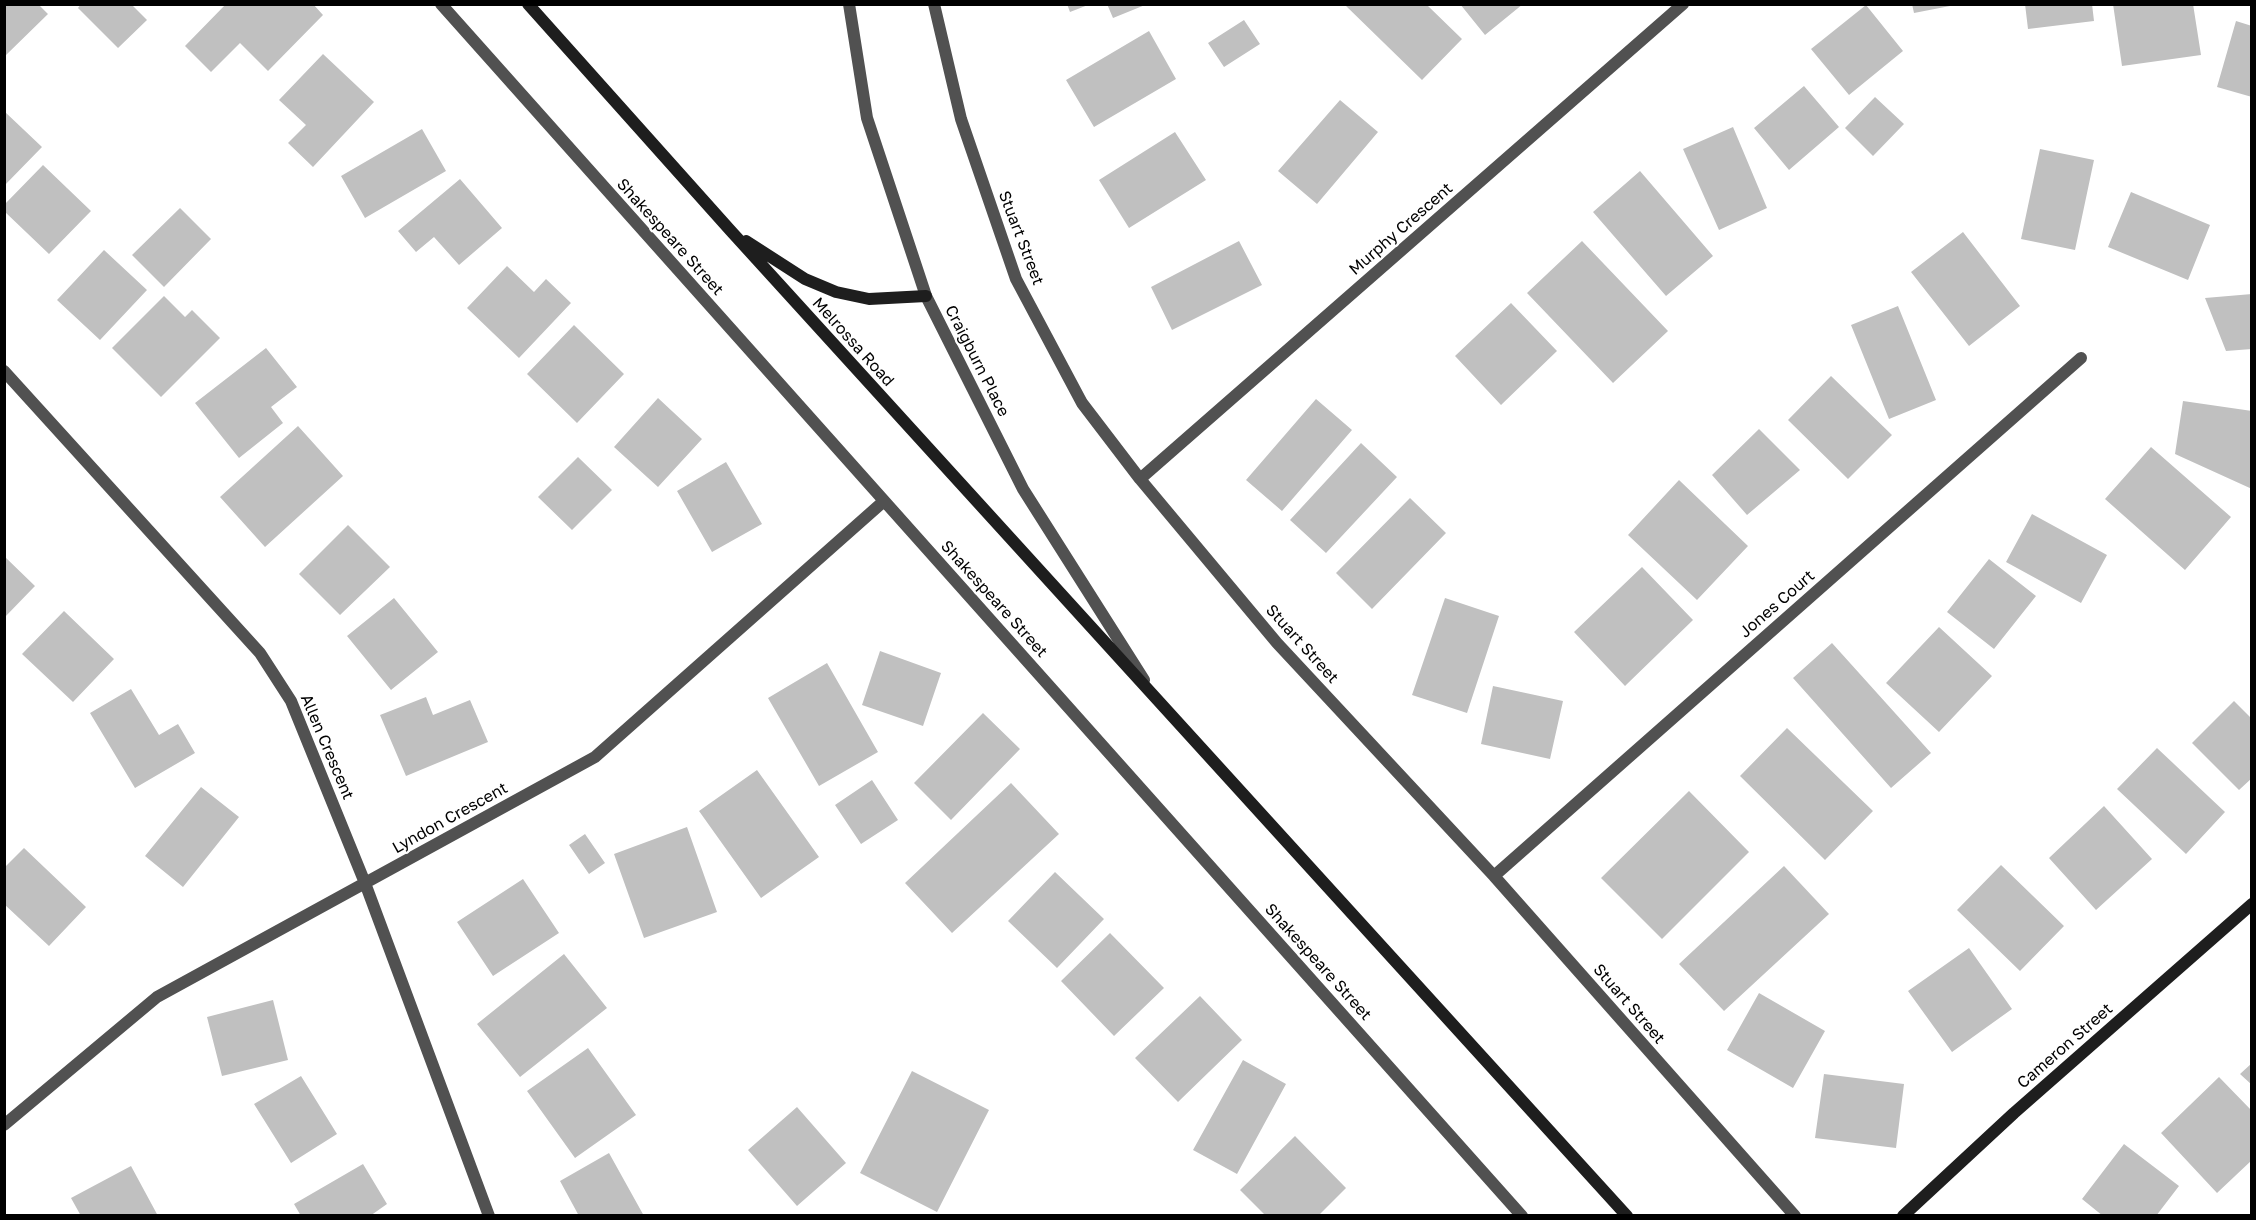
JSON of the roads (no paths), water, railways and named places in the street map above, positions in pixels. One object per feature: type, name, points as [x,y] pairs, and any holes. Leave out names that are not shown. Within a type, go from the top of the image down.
[{"type":"street","name":"Shakespeare Street","points":[[441,4],[1522,1215]]},
{"type":"street","name":"Melrossa Road","points":[[528,4],[730,231],[1156,699]]},
{"type":"street","name":"Craigburn Place","points":[[849,4],[867,118],[926,296],[1023,489],[1156,699]]},
{"type":"street","name":"Stuart Street","points":[[933,4],[961,119],[1016,279],[1082,404],[1140,479],[1277,643],[1494,876],[1795,1215]]},
{"type":"street","name":"Murphy Crescent","points":[[1140,479],[1683,4]]},
{"type":"street","points":[[730,231],[805,279],[836,292],[869,299],[926,296]]},
{"type":"street","name":"Jones Court","points":[[1494,876],[2081,358]]},
{"type":"street","name":"Allen Crescent","points":[[4,371],[260,653],[291,701],[365,883],[489,1215]]},
{"type":"street","name":"Lyndon Crescent","points":[[4,1125],[158,997],[595,757],[884,501]]},
{"type":"street","points":[[1156,699],[1627,1215]]},
{"type":"street","name":"Cameron Street","points":[[1903,1215],[2014,1113],[2252,904]]}]
